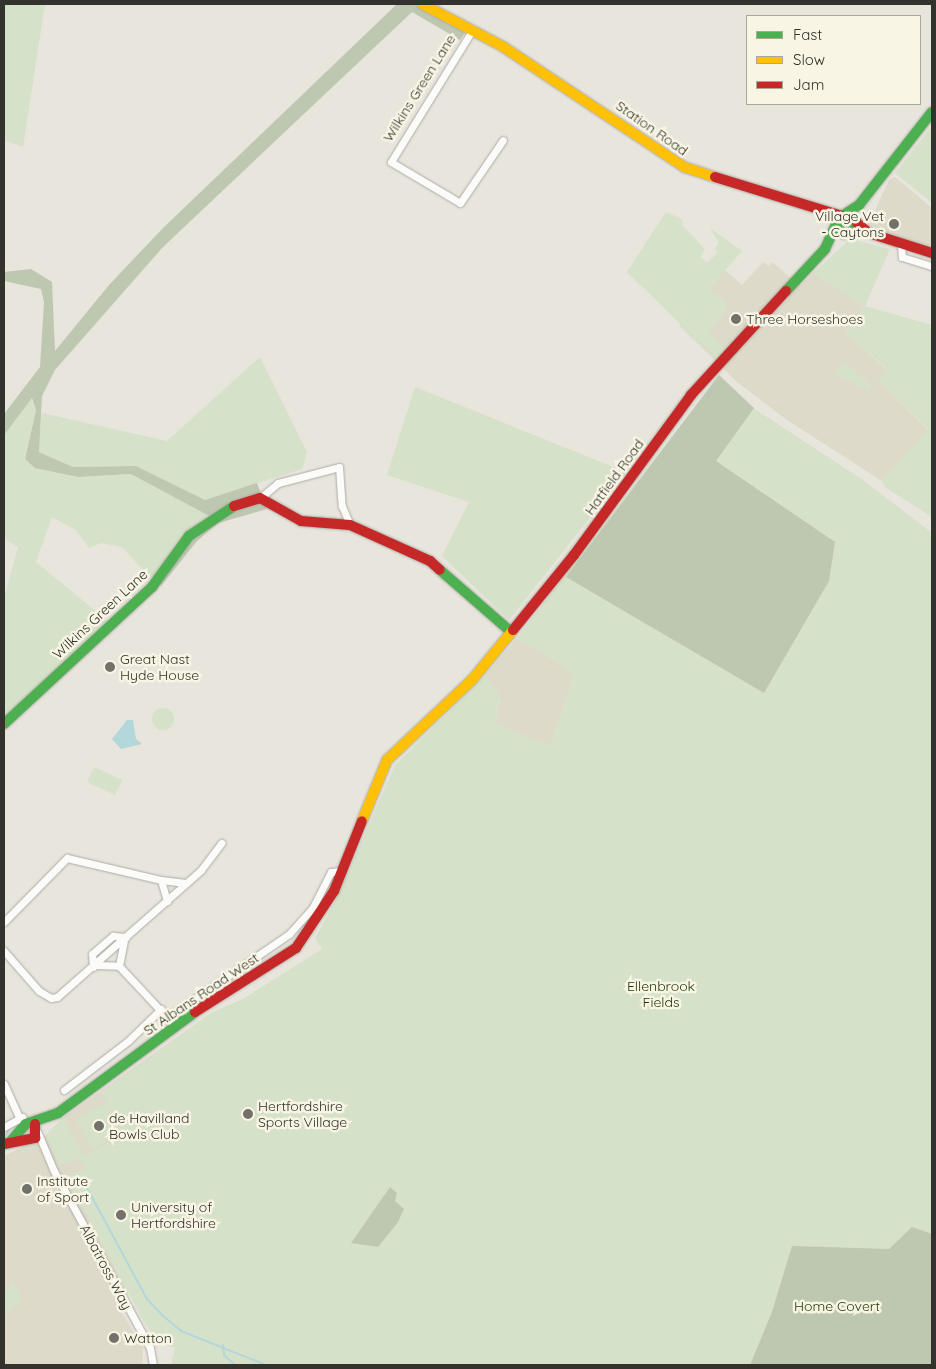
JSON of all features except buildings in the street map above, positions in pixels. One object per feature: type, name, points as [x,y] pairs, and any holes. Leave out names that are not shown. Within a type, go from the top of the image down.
[{"type":"main road","name":"Station Road","points":[[422,4],[501,45],[684,167],[841,220]]},
{"type":"main road","name":"Hatfield Road","points":[[427,724],[472,680],[574,555],[691,395],[824,249],[841,220],[859,205],[932,112]]},
{"type":"main road","name":"Hatfield Road","points":[[824,249],[849,234],[856,222],[859,205]]},
{"type":"main road","points":[[841,220],[856,222],[869,233],[932,253]]},
{"type":"main road","points":[[841,220],[849,234],[869,233]]},
{"type":"main road","points":[[260,498],[301,521],[350,526],[430,561],[511,632]]},
{"type":"main road","name":"Wilkins Green Lane","points":[[4,724],[14,720],[68,662],[152,587],[189,536],[235,506],[260,498]]},
{"type":"main road","name":"St Albans Road West","points":[[7,1143],[50,1118],[175,1026],[296,948],[318,920],[342,871],[384,766],[427,724]]},
{"type":"street","name":"Wilkins Green Lane","points":[[473,29],[391,162],[460,203],[503,140]]},
{"type":"street","points":[[901,244],[902,257],[932,266]]},
{"type":"street","points":[[260,498],[278,483],[339,467],[342,506],[350,526]]},
{"type":"street","points":[[4,951],[39,991],[51,998],[94,966],[186,883],[220,843]]},
{"type":"street","points":[[4,922],[57,864],[67,858],[161,880],[186,883]]},
{"type":"street","name":"St Albans Road West","points":[[168,1017],[289,934],[313,907],[331,872],[342,871]]},
{"type":"street","points":[[161,880],[166,901]]},
{"type":"street","points":[[119,966],[125,938]]},
{"type":"street","points":[[94,966],[119,966],[175,1026]]},
{"type":"street","points":[[64,1090],[128,1041],[161,1009]]},
{"type":"street","name":"Albatross Way","points":[[4,1084],[54,1171],[150,1348],[153,1365]]},
{"type":"street","name":"St Albans Road West","points":[[4,1127],[29,1129]]},
{"type":"shaded area","points":[[895,177],[932,208],[932,248],[867,228],[889,180]]},
{"type":"shaded area","points":[[763,262],[769,266],[772,262],[800,286],[813,273],[865,306],[845,332],[887,370],[878,380],[928,430],[882,481],[787,420],[737,382],[679,325],[725,270],[742,285]]},
{"type":"shaded area","points":[[517,638],[562,665],[573,677],[550,746],[495,724],[500,700],[485,675]]},
{"type":"shaded area","points":[[243,999],[152,1275],[116,1303],[143,1348],[142,1365],[4,1365],[4,1156],[46,1135],[63,1118],[211,1013]]},
{"type":"green space","points":[[4,4],[45,4],[23,147],[4,140]]},
{"type":"green space","points":[[397,4],[414,4],[466,31],[460,40],[412,12],[163,247],[55,370],[42,396],[39,452],[73,467],[136,466],[205,500],[257,483],[267,509],[218,523],[197,541],[161,586],[153,581],[211,517],[131,474],[78,477],[35,468],[25,459],[36,410],[32,398],[4,435],[4,414],[40,367],[44,302],[41,289],[4,281],[4,272],[31,269],[52,282],[55,351],[109,285],[162,229]]},
{"type":"green space","points":[[932,126],[932,203],[895,173]]},
{"type":"green space","points":[[666,212],[682,219],[683,226],[705,249],[700,257],[707,263],[718,252],[715,248],[719,243],[710,228],[742,251],[709,289],[726,303],[727,309],[709,333],[726,348],[716,359],[627,272]]},
{"type":"green space","points":[[850,239],[890,249],[865,306],[813,273]]},
{"type":"green space","points":[[865,306],[932,325],[932,517],[885,487],[882,481],[928,429],[878,380],[887,369],[845,332]]},
{"type":"green space","points":[[260,357],[307,452],[302,469],[205,500],[136,466],[73,467],[38,451],[42,413],[167,441]]},
{"type":"green space","points":[[846,363],[872,386],[869,390],[831,373]]},
{"type":"green space","name":"Ellenbrook Fields","points":[[719,375],[750,406],[863,480],[932,533],[932,1365],[171,1365],[175,1348],[161,1344],[145,1324],[66,1175],[86,1169],[80,1159],[59,1164],[46,1135],[63,1118],[84,1156],[124,1134],[102,1093],[211,1013],[243,999],[322,949],[315,938],[337,898],[395,765],[485,675],[500,695],[495,724],[550,746],[573,677],[562,665],[517,638]]},
{"type":"green space","points":[[719,375],[754,408],[716,461],[835,542],[829,581],[764,693],[566,577]]},
{"type":"green space","points":[[415,387],[626,472],[509,620],[442,556],[469,502],[387,475]]},
{"type":"green space","points":[[31,398],[36,410],[25,458],[78,477],[131,474],[211,517],[153,581],[122,547],[101,543],[89,548],[76,530],[52,517],[36,562],[110,623],[4,720],[4,598],[18,547],[4,539],[4,435]]},
{"type":"green space","points":[[163,708],[173,715],[174,719],[167,729],[163,730],[153,723],[152,719],[159,709]]},
{"type":"green space","points":[[94,767],[122,780],[115,795],[87,782]]},
{"type":"green space","name":"de Havilland Bowls Club","points":[[106,1103],[121,1133],[92,1149],[76,1119]]},
{"type":"green space","points":[[390,1187],[397,1193],[395,1201],[404,1209],[398,1222],[378,1247],[351,1243]]},
{"type":"green space","name":"Home Covert","points":[[912,1227],[932,1234],[932,1365],[750,1365],[772,1312],[792,1246],[889,1249]]},
{"type":"green space","points":[[12,1280],[22,1301],[4,1314],[4,1295]]},
{"type":"water","points":[[127,720],[133,720],[136,739],[142,744],[121,749],[112,739]]},
{"type":"waterway","points":[[4,1138],[10,1128]]},
{"type":"waterway","points":[[85,1184],[147,1299],[162,1315],[181,1331],[266,1365]]},
{"type":"waterway","points":[[223,1345],[224,1355],[235,1365]]},
{"type":"traffic: fast","points":[[786,291],[825,249],[839,218],[859,205],[932,112]]},
{"type":"traffic: fast","points":[[837,227],[844,234],[854,231],[856,221],[847,214]]},
{"type":"traffic: fast","points":[[4,724],[152,587],[189,536],[234,506]]},
{"type":"traffic: fast","points":[[440,570],[511,632]]},
{"type":"traffic: fast","points":[[11,1141],[26,1124],[58,1113],[195,1012]]},
{"type":"traffic: slow","points":[[422,4],[502,46],[684,167],[715,177]]},
{"type":"traffic: slow","points":[[362,821],[387,760],[472,680],[513,630]]},
{"type":"traffic: jam","points":[[715,177],[842,216]]},
{"type":"traffic: jam","points":[[857,223],[869,233],[932,253]]},
{"type":"traffic: jam","points":[[513,630],[574,555],[691,395],[786,291]]},
{"type":"traffic: jam","points":[[234,506],[260,498],[301,521],[350,525],[430,561],[440,570]]},
{"type":"traffic: jam","points":[[195,1012],[296,948],[334,891],[362,821]]},
{"type":"traffic: jam","points":[[4,1144],[35,1138],[35,1124]]},
{"type":"place","name":"Village Vet - Caytons","points":[[894,224]]},
{"type":"place","name":"Three Horseshoes","points":[[736,319]]},
{"type":"place","name":"Great Nast Hyde House","points":[[110,667]]},
{"type":"place","name":"Hertfordshire Sports Village","points":[[248,1114]]},
{"type":"place","name":"de Havilland Bowls Club","points":[[99,1126]]},
{"type":"place","name":"Institute of Sport","points":[[27,1189]]},
{"type":"place","name":"University of Hertfordshire","points":[[121,1215]]},
{"type":"place","name":"Watton","points":[[114,1338]]}]
